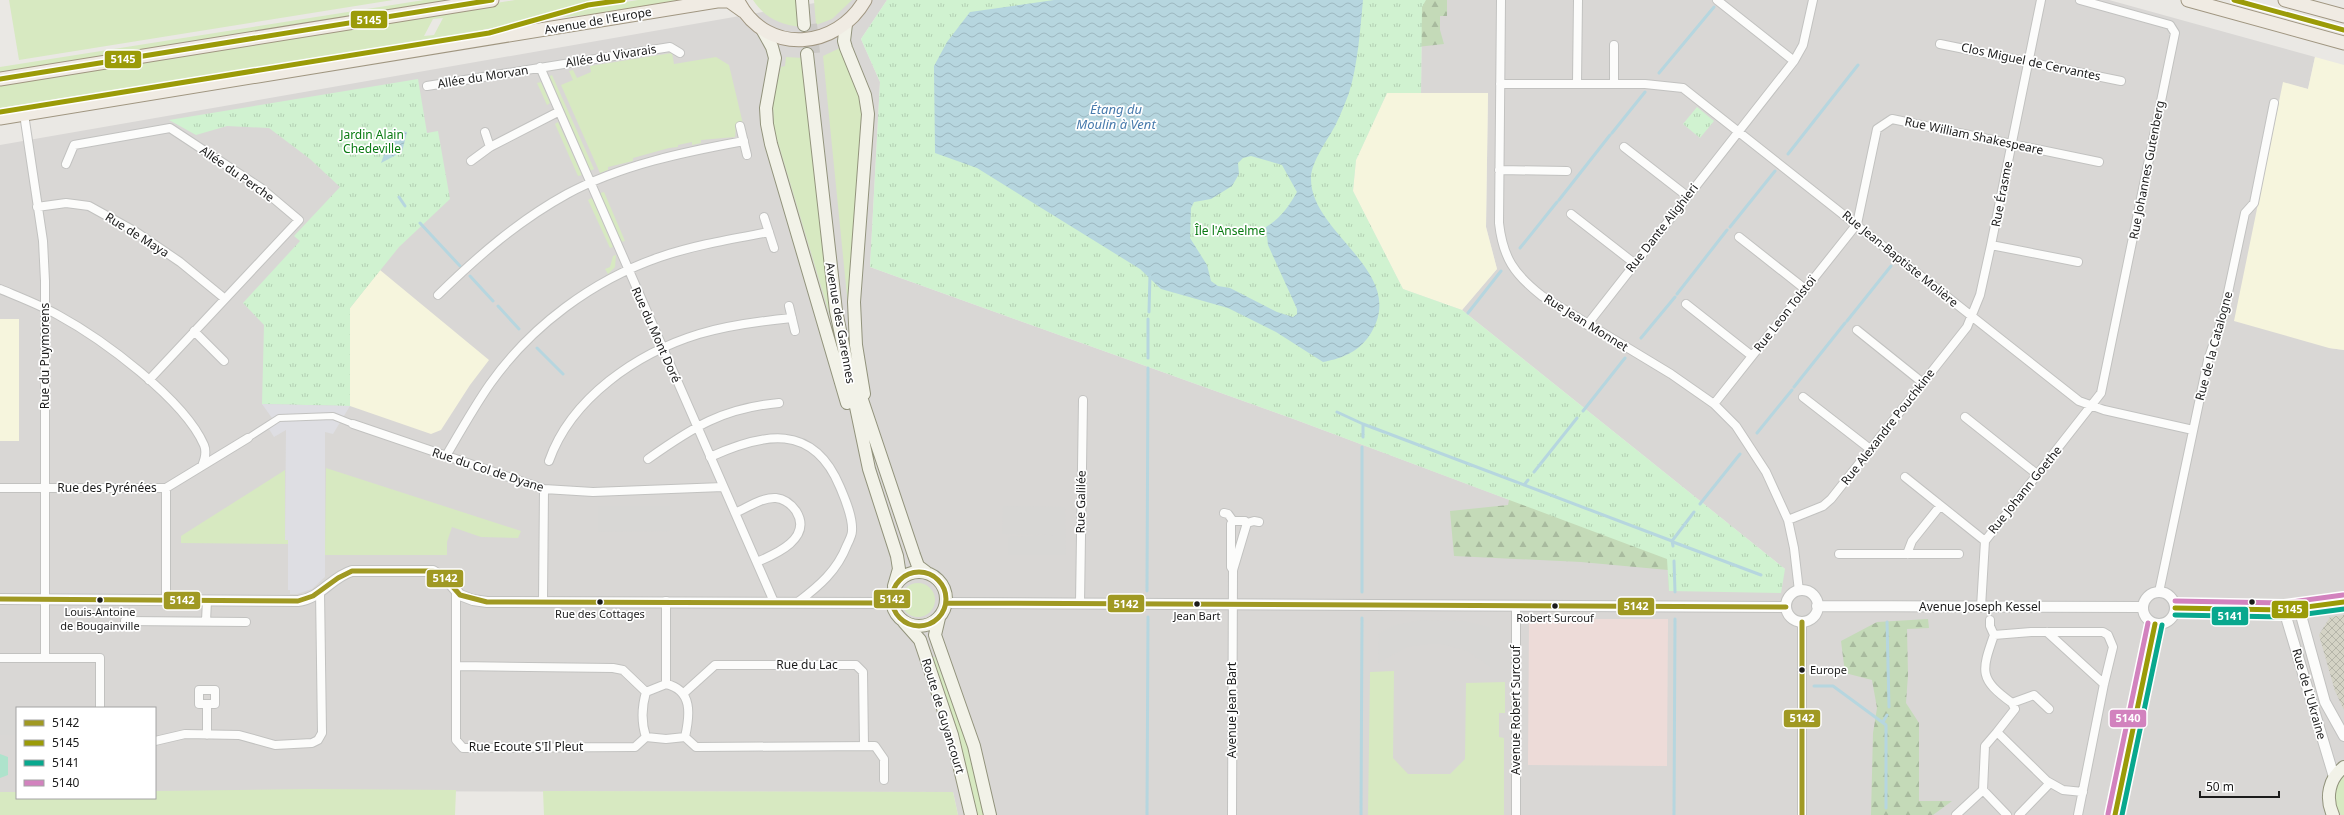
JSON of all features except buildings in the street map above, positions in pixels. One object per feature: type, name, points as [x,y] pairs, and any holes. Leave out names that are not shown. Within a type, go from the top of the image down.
[{"type":"main road","points":[[0,79],[492,0]]},
{"type":"main road","points":[[802,0],[807,24],[808,0]]},
{"type":"main road","points":[[762,29],[773,35],[798,40],[823,36],[846,24],[857,14],[865,0]]},
{"type":"main road","points":[[2188,0],[2344,43]]},
{"type":"main road","points":[[2285,0],[2310,4],[2344,16]]},
{"type":"main road","name":"Avenue de l'Europe","points":[[0,118],[717,1],[729,1],[740,5],[762,29]]},
{"type":"main road","points":[[846,24],[846,48],[865,95],[868,114],[854,302],[856,345],[865,408]]},
{"type":"main road","points":[[762,29],[772,47],[775,58],[766,108],[767,124],[771,144],[856,434],[869,469]]},
{"type":"main road","name":"Avenue des Garennes","points":[[894,586],[899,569],[897,556],[869,469],[836,311],[810,54],[841,310],[855,381],[918,566],[926,572]]},
{"type":"main road","points":[[926,572],[934,575],[944,587],[946,603],[938,618],[922,626],[904,622],[898,617],[891,603],[894,586],[900,578],[908,573],[926,572]]},
{"type":"main road","name":"Route de Guyancourt","points":[[938,618],[935,635],[974,746],[990,815]]},
{"type":"main road","name":"Route de Guyancourt","points":[[904,622],[920,640],[952,735],[971,815]]},
{"type":"main road","points":[[2330,813],[2330,787],[2334,777],[2344,767]]},
{"type":"street","name":"Rue Jean Monnet","points":[[1501,0],[1499,223],[1507,258],[1524,282],[1587,325],[1671,374],[1714,404],[1736,426],[1766,472],[1788,520],[1794,548],[1799,591]]},
{"type":"street","points":[[1577,83],[1578,0]]},
{"type":"street","points":[[1716,0],[1794,61]]},
{"type":"street","name":"Rue Dante Alighieri","points":[[1587,325],[1634,263],[1794,61],[1803,45],[1813,0]]},
{"type":"street","name":"Rue Érasme","points":[[1972,316],[1980,295],[1991,246],[2041,0]]},
{"type":"street","name":"Rue Johannes Gutenberg","points":[[2080,0],[2170,25],[2175,33],[2101,393],[2092,406]]},
{"type":"street","name":"Clos Miguel de Cervantes","points":[[1940,44],[2121,81]]},
{"type":"street","points":[[1614,45],[1614,84]]},
{"type":"street","name":"Allée du Vivarais","points":[[540,67],[670,47],[680,53]]},
{"type":"street","name":"Allée du Morvan","points":[[427,86],[540,67]]},
{"type":"street","name":"Rue du Mont Doré","points":[[540,67],[558,112],[774,602]]},
{"type":"street","name":"Rue Jean-Baptiste Molière","points":[[1500,84],[1659,84],[1683,88],[1857,224],[2078,401],[2092,406],[2193,430]]},
{"type":"street","name":"Rue de la Catalogne","points":[[2159,592],[2208,360],[2223,316],[2245,213],[2254,203],[2274,103]]},
{"type":"street","points":[[471,162],[490,147],[558,112]]},
{"type":"street","name":"Rue du Puymorens","points":[[24,114],[43,241],[45,309],[45,658]]},
{"type":"street","name":"Rue William Shakespeare","points":[[1857,224],[1877,129],[1892,119],[2011,145],[2099,162]]},
{"type":"street","points":[[740,126],[747,155]]},
{"type":"street","name":"Allée du Perche","points":[[66,164],[74,145],[170,128],[261,188],[299,220],[224,298],[149,380]]},
{"type":"street","points":[[485,132],[490,147]]},
{"type":"street","points":[[438,295],[481,253],[517,226],[549,204],[590,183],[654,161],[696,150],[744,141]]},
{"type":"street","points":[[1624,146],[1687,196]]},
{"type":"street","points":[[1499,170],[1568,172]]},
{"type":"street","name":"Rue de Maya","points":[[37,207],[66,203],[89,206],[142,236],[180,262],[224,298]]},
{"type":"street","points":[[1571,214],[1634,263]]},
{"type":"street","points":[[764,217],[774,248]]},
{"type":"street","name":"Rue Leon Tolstoï","points":[[1714,404],[1857,224]]},
{"type":"street","points":[[446,456],[490,384],[524,345],[575,300],[628,270],[692,247],[769,232]]},
{"type":"street","points":[[1739,237],[1805,289]]},
{"type":"street","points":[[1991,246],[2078,262]]},
{"type":"street","points":[[0,289],[57,314],[108,346],[149,380],[190,424],[204,446],[206,453],[202,466]]},
{"type":"street","points":[[1686,304],[1752,356]]},
{"type":"street","points":[[789,306],[795,331]]},
{"type":"street","name":"Rue Alexandre Pouchkine","points":[[1788,520],[1822,506],[1831,499],[1967,327],[1972,316]]},
{"type":"street","points":[[549,461],[555,444],[564,427],[590,397],[631,367],[681,340],[721,328],[792,318]]},
{"type":"street","points":[[1857,330],[1923,383]]},
{"type":"street","points":[[194,331],[224,361]]},
{"type":"street","points":[[1804,397],[1870,449]]},
{"type":"street","name":"Rue Galilée","points":[[1080,603],[1083,400]]},
{"type":"street","points":[[648,459],[697,426],[727,413],[780,403]]},
{"type":"street","name":"Rue Johann Goethe","points":[[1981,607],[1985,541],[2092,406]]},
{"type":"street","points":[[248,438],[279,418],[333,416],[353,424]]},
{"type":"street","points":[[1965,417],[2038,475]]},
{"type":"street","name":"Rue du Col de Dyane","points":[[353,424],[544,490],[593,492],[723,487]]},
{"type":"street","name":"Rue des Pyrénées","points":[[0,488],[166,488],[248,438]]},
{"type":"street","points":[[710,457],[753,440],[769,438],[786,439],[814,449],[825,458],[832,468],[843,494],[852,531],[840,561],[832,574],[798,602]]},
{"type":"street","points":[[1905,477],[1985,541]]},
{"type":"street","points":[[166,488],[166,599]]},
{"type":"street","points":[[543,601],[544,490]]},
{"type":"street","points":[[735,513],[766,499],[775,498],[791,504],[797,513],[800,522],[799,531],[795,540],[757,562]]},
{"type":"street","points":[[1907,554],[1912,542],[1940,506]]},
{"type":"street","points":[[1224,513],[1228,514],[1233,521]]},
{"type":"street","points":[[1233,521],[1245,521],[1247,523],[1254,521],[1259,522]]},
{"type":"street","points":[[1233,521],[1231,524],[1231,567],[1233,570]]},
{"type":"street","points":[[1233,570],[1247,523]]},
{"type":"street","points":[[1839,554],[1960,554]]},
{"type":"street","name":"Avenue Jean Bart","points":[[1232,815],[1233,570]]},
{"type":"street","points":[[0,599],[298,601],[306,600],[320,592],[341,574],[352,571],[433,571],[446,579],[456,593],[480,601],[891,603]]},
{"type":"street","points":[[1799,591],[1810,593],[1815,599],[1817,606],[1815,615],[1802,622],[1791,618],[1786,607],[1790,597],[1799,591]]},
{"type":"street","points":[[156,741],[185,734],[239,735],[275,745],[312,743],[318,740],[322,733],[320,592]]},
{"type":"street","points":[[2159,592],[2172,598],[2175,608],[2169,620],[2155,624],[2145,616],[2143,607],[2150,594],[2159,592]]},
{"type":"street","name":"Rue Ecoute S'Il Pleut","points":[[456,593],[456,740],[463,748],[635,747],[646,737]]},
{"type":"street","points":[[206,621],[207,600]]},
{"type":"street","points":[[666,601],[666,684]]},
{"type":"street","points":[[2175,608],[2284,610],[2344,602]]},
{"type":"street","points":[[946,603],[1786,607]]},
{"type":"street","name":"Avenue Robert Surcouf","points":[[1516,606],[1516,815]]},
{"type":"street","name":"Avenue Joseph Kessel","points":[[1817,606],[2143,607]]},
{"type":"street","name":"Rue de L'Ukraine","points":[[2299,608],[2325,702],[2344,736]]},
{"type":"street","name":"Rue de L'Ukraine","points":[[2284,610],[2334,777]]},
{"type":"street","points":[[1956,815],[1983,790],[1985,746],[2015,709],[2012,703],[1992,688],[1985,674],[1987,654],[1994,635],[1990,626],[1990,620]]},
{"type":"street","points":[[125,621],[246,622]]},
{"type":"street","points":[[1802,622],[1802,815]]},
{"type":"street","points":[[2114,815],[2155,624]]},
{"type":"street","points":[[1994,635],[2047,632],[2103,632],[2108,635],[2113,647],[2104,684],[2078,815]]},
{"type":"street","points":[[2047,632],[2104,684]]},
{"type":"street","points":[[0,658],[100,658],[100,707]]},
{"type":"street","name":"Rue du Lac","points":[[684,693],[715,665],[856,665],[863,672],[864,746]]},
{"type":"street","points":[[457,666],[613,668],[622,670],[646,692]]},
{"type":"street","points":[[685,737],[687,707],[684,693],[674,686],[666,684],[646,692],[643,701],[643,727],[646,737],[666,739],[685,737],[696,747],[875,746],[884,759],[884,780]]},
{"type":"street","points":[[2012,703],[2034,695],[2049,709]]},
{"type":"street","points":[[207,704],[207,735]]},
{"type":"street","points":[[1997,732],[2050,783],[2063,790],[2083,792]]},
{"type":"street","points":[[2019,815],[2050,783]]},
{"type":"street","points":[[1983,790],[2007,815]]},
{"type":"shaded area","points":[[832,0],[887,0],[861,39],[880,82],[870,267],[1299,421],[1668,559],[1785,569],[1462,310],[1497,269],[1486,227],[1488,94],[1421,93],[1422,7],[1426,0],[2109,0],[2315,57],[2308,89],[2283,83],[2329,348],[2344,350],[2344,815],[958,815],[953,792],[156,791],[156,707],[16,707],[16,792],[0,792],[0,145]]},
{"type":"shaded area","points":[[2315,57],[2344,65],[2344,350],[2329,348],[2234,321],[2283,82],[2308,89]]},
{"type":"shaded area","points":[[1387,93],[1488,93],[1486,227],[1497,269],[1462,310],[1403,289],[1353,191],[1356,160]]},
{"type":"shaded area","points":[[380,270],[489,360],[470,385],[441,430],[431,434],[350,406],[350,308]]},
{"type":"shaded area","points":[[0,319],[19,319],[19,441],[0,441]]},
{"type":"shaded area","points":[[262,404],[350,406],[333,434],[325,432],[325,577],[312,589],[297,594],[290,594],[290,590],[288,590],[288,540],[285,540],[286,430],[274,437],[267,426],[274,421]]},
{"type":"shaded area","points":[[598,506],[670,506],[670,531],[598,532]]},
{"type":"shaded area","points":[[1003,506],[1065,507],[1066,555],[1008,555],[1008,537],[1053,535],[1002,534]]},
{"type":"shaded area","points":[[2344,615],[2344,710],[2335,691],[2319,635],[2330,617]]},
{"type":"shaded area","points":[[1529,619],[1668,619],[1667,766],[1528,765]]},
{"type":"shaded area","points":[[1421,620],[1466,621],[1490,627],[1490,667],[1467,651],[1441,644],[1407,647],[1378,663],[1379,633],[1395,625]]},
{"type":"shaded area","points":[[0,710],[16,710],[16,735],[0,735]]},
{"type":"green space","points":[[9,0],[393,0],[19,60]]},
{"type":"green space","points":[[424,0],[455,0],[0,73],[0,67]]},
{"type":"green space","points":[[515,0],[592,0],[502,26],[453,36],[0,108],[0,83]],"holes":[[[443,18],[434,35],[424,36],[433,19]]]},
{"type":"green space","points":[[638,0],[684,0],[589,15],[563,17],[588,8]]},
{"type":"green space","points":[[753,0],[798,0],[800,27],[785,24],[773,19],[762,11]]},
{"type":"green space","points":[[814,0],[852,0],[832,19],[816,25]]},
{"type":"green space","name":"Île l'Anselme","points":[[887,0],[1426,0],[1422,7],[1421,93],[1387,93],[1356,160],[1353,191],[1403,289],[1462,310],[1785,569],[1781,593],[1669,591],[1667,559],[1299,421],[870,267],[880,82],[861,39]]},
{"type":"green space","points":[[1402,0],[1447,0],[1447,16],[1440,16],[1440,30],[1444,44],[1417,47]]},
{"type":"green space","points":[[840,48],[860,92],[863,110],[850,271],[849,316],[823,56]]},
{"type":"green space","points":[[672,53],[674,64],[716,57],[729,65],[743,124],[736,127],[735,137],[701,140],[701,143],[692,145],[692,142],[678,145],[678,147],[633,158],[633,161],[608,167],[608,170],[600,173],[561,85],[573,80],[569,71],[573,70],[577,78],[591,72],[590,66]]},
{"type":"green space","points":[[786,57],[803,58],[844,363],[774,129],[773,103],[781,67],[785,66]]},
{"type":"green space","points":[[552,75],[594,169],[590,171],[548,77]]},
{"type":"green space","name":"Jardin Alain Chedeville","points":[[418,79],[427,133],[438,131],[450,199],[399,247],[350,308],[350,406],[262,404],[264,325],[243,303],[300,241],[294,236],[340,187],[310,159],[269,128],[227,126],[196,135],[169,120]]},
{"type":"green space","points":[[541,82],[550,103],[547,105],[537,83]]},
{"type":"green space","points":[[1697,107],[1714,121],[1700,138],[1683,124]]},
{"type":"green space","points":[[558,122],[582,175],[578,176],[555,124]]},
{"type":"green space","points":[[604,192],[625,241],[621,242],[600,193]]},
{"type":"green space","points":[[592,198],[613,247],[610,248],[588,200]]},
{"type":"green space","points":[[616,255],[615,267],[608,274],[605,269],[610,267],[613,256]]},
{"type":"green space","points":[[326,468],[521,531],[518,538],[481,537],[452,527],[447,542],[447,555],[325,555]]},
{"type":"green space","points":[[285,470],[285,540],[288,540],[288,544],[181,543],[181,536]]},
{"type":"green space","points":[[1511,490],[1760,577],[1669,591],[1668,570],[1581,562],[1454,556],[1450,511],[1508,505]]},
{"type":"green space","points":[[915,583],[921,583],[925,584],[932,590],[935,600],[934,607],[928,614],[921,617],[915,617],[911,616],[904,610],[901,603],[901,597],[902,593],[908,586]]},
{"type":"green space","points":[[1928,619],[1929,628],[1907,629],[1908,675],[1906,703],[1919,723],[1919,801],[1952,801],[1933,815],[1871,815],[1873,733],[1877,708],[1872,680],[1845,673],[1841,641],[1877,622]]},
{"type":"green space","points":[[933,657],[935,657],[967,744],[984,815],[976,815],[953,723]]},
{"type":"green space","points":[[1394,671],[1393,758],[1408,774],[1450,774],[1465,759],[1466,683],[1505,682],[1505,713],[1499,713],[1499,737],[1504,738],[1504,815],[1368,815],[1370,672]]},
{"type":"green space","points":[[0,754],[8,757],[8,775],[0,778]]},
{"type":"green space","points":[[2344,774],[2344,815],[2341,815],[2336,805],[2335,794],[2338,784]]},
{"type":"green space","points":[[313,789],[456,790],[455,815],[0,815],[0,792],[16,792],[16,799],[156,799],[156,791]]},
{"type":"green space","points":[[543,791],[953,792],[958,815],[544,815]]},
{"type":"water","name":"Étang du Moulin à Vent","points":[[1054,0],[1363,0],[1357,59],[1349,93],[1336,124],[1320,151],[1311,179],[1315,199],[1326,218],[1368,272],[1377,291],[1379,311],[1371,333],[1362,345],[1345,356],[1323,362],[1276,332],[1228,308],[1161,289],[1140,269],[977,168],[935,153],[934,66],[947,42],[970,12]],"holes":[[[1251,156],[1282,165],[1297,192],[1284,212],[1266,227],[1268,245],[1297,309],[1297,314],[1293,317],[1277,312],[1230,288],[1218,286],[1211,281],[1207,265],[1190,238],[1191,208],[1194,202],[1211,199],[1232,186],[1239,174],[1238,163],[1243,158]]]},
{"type":"water","points":[[393,129],[407,132],[402,152],[381,163]]},
{"type":"waterway","points":[[1659,73],[1714,7]]},
{"type":"waterway","points":[[1788,154],[1858,65]]},
{"type":"waterway","points":[[1612,133],[1645,92]]},
{"type":"waterway","points":[[1559,200],[1610,135]]},
{"type":"waterway","points":[[1730,227],[1775,171]]},
{"type":"waterway","points":[[399,197],[405,206]]},
{"type":"waterway","points":[[1520,248],[1557,202]]},
{"type":"waterway","points":[[420,223],[460,266]]},
{"type":"waterway","points":[[1677,294],[1727,230]]},
{"type":"waterway","points":[[1847,321],[1891,266]]},
{"type":"waterway","points":[[1468,313],[1501,271]]},
{"type":"waterway","points":[[1149,312],[1150,274]]},
{"type":"waterway","points":[[470,276],[493,301]]},
{"type":"waterway","points":[[1641,338],[1675,297]]},
{"type":"waterway","points":[[498,306],[519,329]]},
{"type":"waterway","points":[[1148,319],[1148,358]]},
{"type":"waterway","points":[[1794,387],[1845,323]]},
{"type":"waterway","points":[[537,348],[563,374]]},
{"type":"waterway","points":[[1583,411],[1625,358]]},
{"type":"waterway","points":[[1147,591],[1148,368]]},
{"type":"waterway","points":[[1757,433],[1792,390]]},
{"type":"waterway","points":[[1337,412],[1363,424],[1672,541],[1673,546]]},
{"type":"waterway","points":[[1534,472],[1577,418]]},
{"type":"waterway","points":[[1363,424],[1363,437]]},
{"type":"waterway","points":[[1362,447],[1362,592]]},
{"type":"waterway","points":[[1700,504],[1740,454]]},
{"type":"waterway","points":[[1524,485],[1528,480]]},
{"type":"waterway","points":[[1672,541],[1694,512]]},
{"type":"waterway","points":[[1673,542],[1761,575]]},
{"type":"waterway","points":[[1674,561],[1675,592]]},
{"type":"waterway","points":[[1147,815],[1148,617]]},
{"type":"waterway","points":[[1361,815],[1362,618]]},
{"type":"waterway","points":[[1674,815],[1675,619]]},
{"type":"waterway","points":[[1887,622],[1889,707]]},
{"type":"waterway","points":[[1814,686],[1833,686],[1886,725],[1886,808]]},
{"type":"waterway","points":[[1883,722],[1887,715]]},
{"type":"tunnel","points":[[811,24],[814,53]]},
{"type":"transit line","name":"5145","points":[[0,79],[492,0]]},
{"type":"transit line","name":"5145","points":[[0,112],[489,33],[588,5],[623,0]]},
{"type":"transit line","name":"5145","points":[[2234,0],[2344,30]]},
{"type":"transit line","name":"5142","points":[[0,599],[298,601],[313,596],[338,578],[352,571],[433,571],[446,579],[460,595],[487,602],[891,603]]},
{"type":"transit line","name":"5142","points":[[914,572],[924,572],[934,576],[942,584],[946,594],[946,599],[946,604],[942,614],[934,622],[924,626],[914,626],[904,622],[896,614],[892,604],[892,594],[896,584],[904,576],[914,572]]},
{"type":"transit line","name":"5140","points":[[2175,601],[2284,603],[2343,595]]},
{"type":"transit line","name":"5145","points":[[2175,608],[2284,610],[2344,602]]},
{"type":"transit line","name":"5142","points":[[946,603],[1786,607]]},
{"type":"transit line","name":"5141","points":[[2175,615],[2284,617],[2344,609]]},
{"type":"transit line","name":"5142","points":[[1802,622],[1802,815]]},
{"type":"transit line","name":"5140","points":[[2108,814],[2148,623]]},
{"type":"transit line","name":"5145","points":[[2115,815],[2155,624]]},
{"type":"transit line","name":"5141","points":[[2122,815],[2162,625]]},
{"type":"place","name":"Louis-Antoine de Bougainville","points":[[100,600]]},
{"type":"place","name":"Rue des Cottages","points":[[600,602]]},
{"type":"place","name":"Jean Bart","points":[[1197,604]]},
{"type":"place","name":"Robert Surcouf","points":[[1555,606]]},
{"type":"place","name":"Europe","points":[[1802,670]]}]
